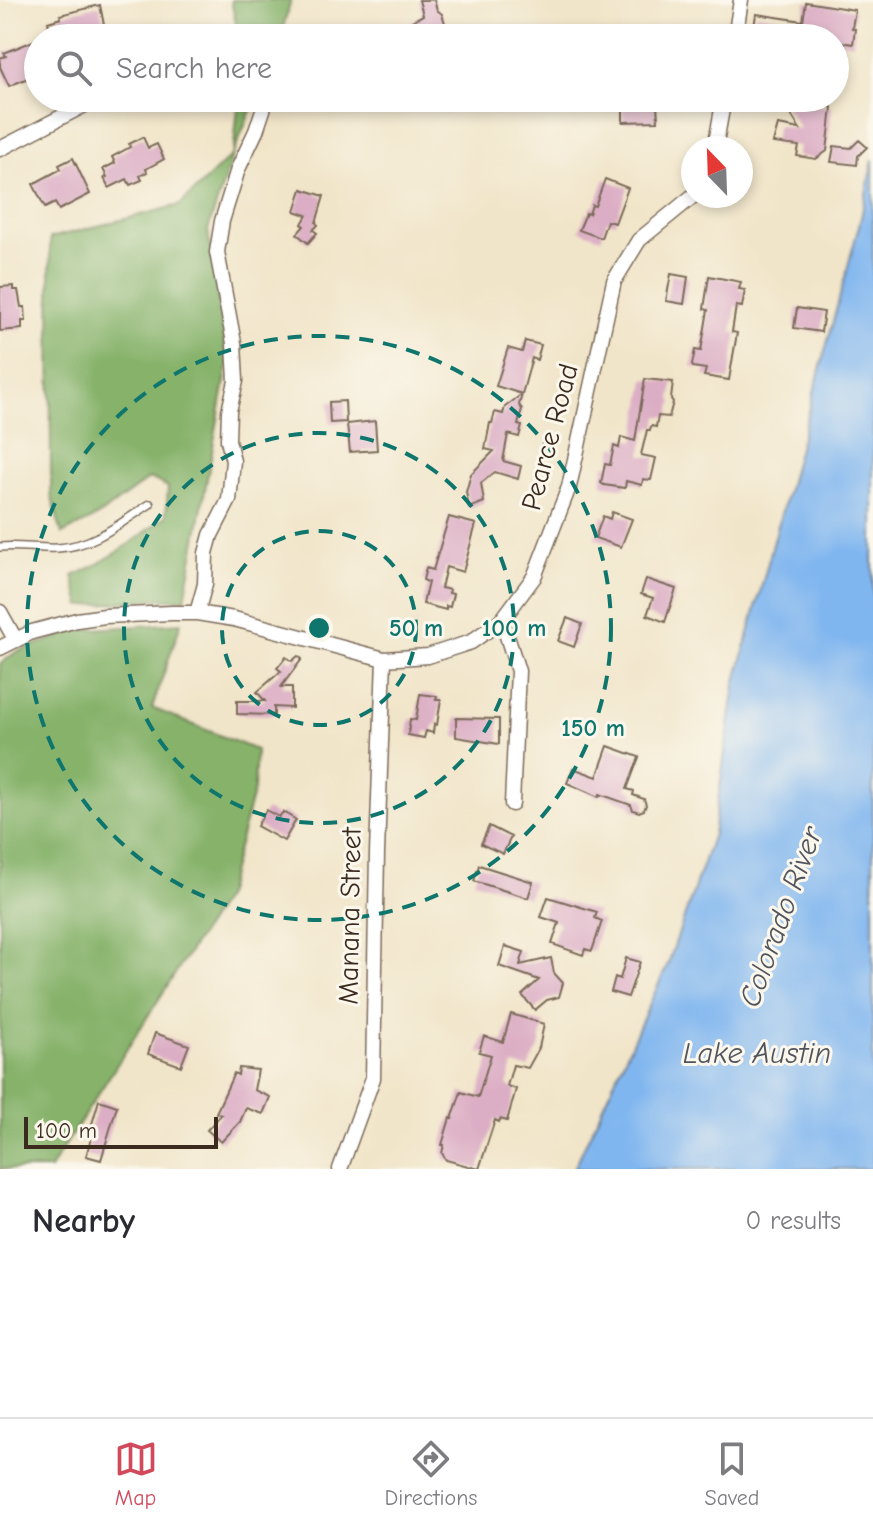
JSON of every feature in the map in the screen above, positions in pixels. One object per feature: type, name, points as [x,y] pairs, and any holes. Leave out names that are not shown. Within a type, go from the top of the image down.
[{"type":"street","points":[[737,24],[741,0]]},
{"type":"street","points":[[0,149],[71,112]]},
{"type":"street","points":[[197,613],[205,584],[206,553],[211,535],[229,500],[233,461],[228,440],[229,411],[236,381],[234,343],[217,252],[222,221],[238,169],[262,112]]},
{"type":"street","points":[[717,136],[721,112]]},
{"type":"street","name":"Pearce Road","points":[[0,648],[15,639],[77,620],[197,613],[234,619],[384,659],[428,656],[471,642],[502,620],[534,577],[569,487],[614,281],[639,240],[681,206]]},
{"type":"street","points":[[0,612],[15,639]]},
{"type":"street","points":[[502,620],[518,671],[512,804]]},
{"type":"street","name":"Manana Street","points":[[340,1169],[373,1078],[384,659]]},
{"type":"lane","points":[[0,547],[55,548],[83,544],[97,539],[150,504]]},
{"type":"green space","points":[[231,0],[291,0],[284,24],[236,24]]},
{"type":"green space","points":[[238,112],[250,112],[233,154]]},
{"type":"green space","points":[[233,154],[208,230],[228,365],[185,599],[81,606],[73,576],[110,556],[166,516],[168,487],[150,478],[98,516],[62,534],[51,495],[50,238],[180,205]]},
{"type":"green space","points":[[181,623],[152,708],[256,750],[254,789],[225,896],[50,1169],[0,1169],[0,664],[16,652],[78,630]]},
{"type":"water","name":"Lake Austin","points":[[873,160],[873,1169],[574,1169],[668,964],[713,834],[735,685],[861,218]]},
{"type":"building","points":[[419,0],[434,0],[445,24],[413,24],[412,21],[423,15]]},
{"type":"building","points":[[806,2],[855,10],[853,44],[849,43],[849,24],[755,24],[756,14],[803,21]]},
{"type":"building","points":[[100,5],[104,24],[48,24],[61,18],[60,15]]},
{"type":"building","points":[[24,45],[24,80],[9,86],[0,67],[0,58],[6,56],[4,53]]},
{"type":"building","points":[[623,112],[657,112],[658,121],[623,122]]},
{"type":"building","points":[[789,112],[831,112],[827,151],[816,159],[797,156],[799,146],[773,143],[778,125],[800,129]]},
{"type":"building","points":[[143,137],[148,148],[157,144],[164,159],[146,169],[147,172],[140,176],[142,180],[130,185],[127,179],[109,188],[103,169],[115,163],[112,157]]},
{"type":"building","points":[[859,140],[867,147],[858,156],[857,165],[831,162],[834,146],[851,148]]},
{"type":"building","points":[[73,158],[90,194],[59,210],[55,203],[45,208],[33,184],[61,169],[59,165]]},
{"type":"building","points":[[605,179],[628,188],[615,223],[607,221],[601,238],[579,230],[586,213],[589,214],[592,205],[595,206]]},
{"type":"building","points":[[302,189],[324,196],[318,225],[313,230],[317,233],[308,243],[297,234],[304,226],[302,224],[307,215],[295,211]]},
{"type":"building","points":[[671,274],[688,277],[684,304],[666,301]]},
{"type":"building","points":[[709,276],[741,282],[739,289],[745,290],[742,307],[736,306],[732,332],[737,333],[729,380],[704,376],[706,369],[692,365],[695,350],[701,351],[708,310],[704,309]]},
{"type":"building","points":[[13,286],[13,290],[18,290],[21,307],[25,307],[26,321],[22,321],[22,329],[0,331],[0,287]]},
{"type":"building","points":[[797,308],[824,312],[821,332],[794,328]]},
{"type":"building","points":[[525,341],[541,345],[537,360],[532,358],[519,405],[522,409],[518,425],[522,426],[519,437],[508,434],[503,461],[521,466],[518,479],[495,472],[481,483],[484,502],[469,508],[466,492],[471,474],[494,451],[485,449],[495,412],[503,414],[505,407],[522,394],[496,386],[508,348],[522,352]]},
{"type":"building","points":[[645,379],[673,382],[669,417],[658,416],[656,427],[651,426],[647,430],[641,455],[656,458],[651,480],[643,479],[642,485],[626,481],[625,488],[604,485],[601,483],[605,464],[610,465],[614,446],[619,448],[621,437],[635,441]]},
{"type":"building","points":[[345,401],[346,422],[330,423],[329,402]]},
{"type":"building","points":[[375,421],[377,450],[350,452],[347,424]]},
{"type":"building","points":[[612,512],[632,519],[621,547],[595,538],[603,516],[610,519]]},
{"type":"building","points":[[449,517],[476,524],[463,572],[446,567],[441,588],[453,594],[450,607],[446,606],[446,610],[423,604],[428,582],[423,580],[426,568],[433,570]]},
{"type":"building","points":[[646,579],[676,589],[665,622],[647,615],[653,598],[641,594]]},
{"type":"building","points":[[567,618],[582,624],[574,647],[558,641]]},
{"type":"building","points":[[298,656],[302,659],[281,687],[292,687],[292,708],[274,707],[274,715],[237,714],[237,701],[265,701],[257,692],[281,671],[277,668],[286,657],[292,661]]},
{"type":"building","points":[[420,694],[441,699],[437,725],[434,724],[433,733],[426,731],[424,738],[408,735],[410,719],[416,720]]},
{"type":"building","points":[[456,718],[499,719],[499,744],[456,737]]},
{"type":"building","points":[[608,746],[639,757],[627,789],[644,799],[644,810],[633,810],[631,805],[600,794],[599,797],[567,783],[573,768],[597,777]]},
{"type":"building","points":[[266,810],[279,817],[283,812],[296,820],[284,841],[257,826]]},
{"type":"building","points":[[489,826],[511,837],[503,854],[481,844]]},
{"type":"building","points":[[479,865],[533,882],[528,898],[474,881]]},
{"type":"building","points":[[548,897],[597,912],[595,918],[602,921],[592,951],[585,949],[583,955],[552,944],[559,923],[541,917]]},
{"type":"building","points":[[505,946],[524,952],[520,965],[551,958],[554,973],[563,983],[559,997],[547,1000],[535,1010],[522,995],[539,980],[499,966]]},
{"type":"building","points":[[626,958],[640,962],[628,997],[611,992],[615,977],[620,979]]},
{"type":"building","points":[[511,1014],[544,1024],[539,1048],[528,1068],[513,1065],[507,1086],[516,1089],[507,1121],[495,1120],[479,1169],[446,1160],[442,1145],[461,1092],[478,1097],[491,1055],[479,1052],[484,1036],[503,1042]]},
{"type":"building","points":[[155,1033],[189,1045],[181,1066],[148,1054]]},
{"type":"building","points":[[239,1068],[258,1070],[254,1090],[270,1097],[263,1114],[246,1108],[240,1122],[221,1142],[207,1130],[221,1115],[216,1113]]},
{"type":"building","points":[[99,1100],[117,1106],[101,1160],[86,1156]]},
{"type":"water label","name":"Colorado River","points":[[781,917]]}]
